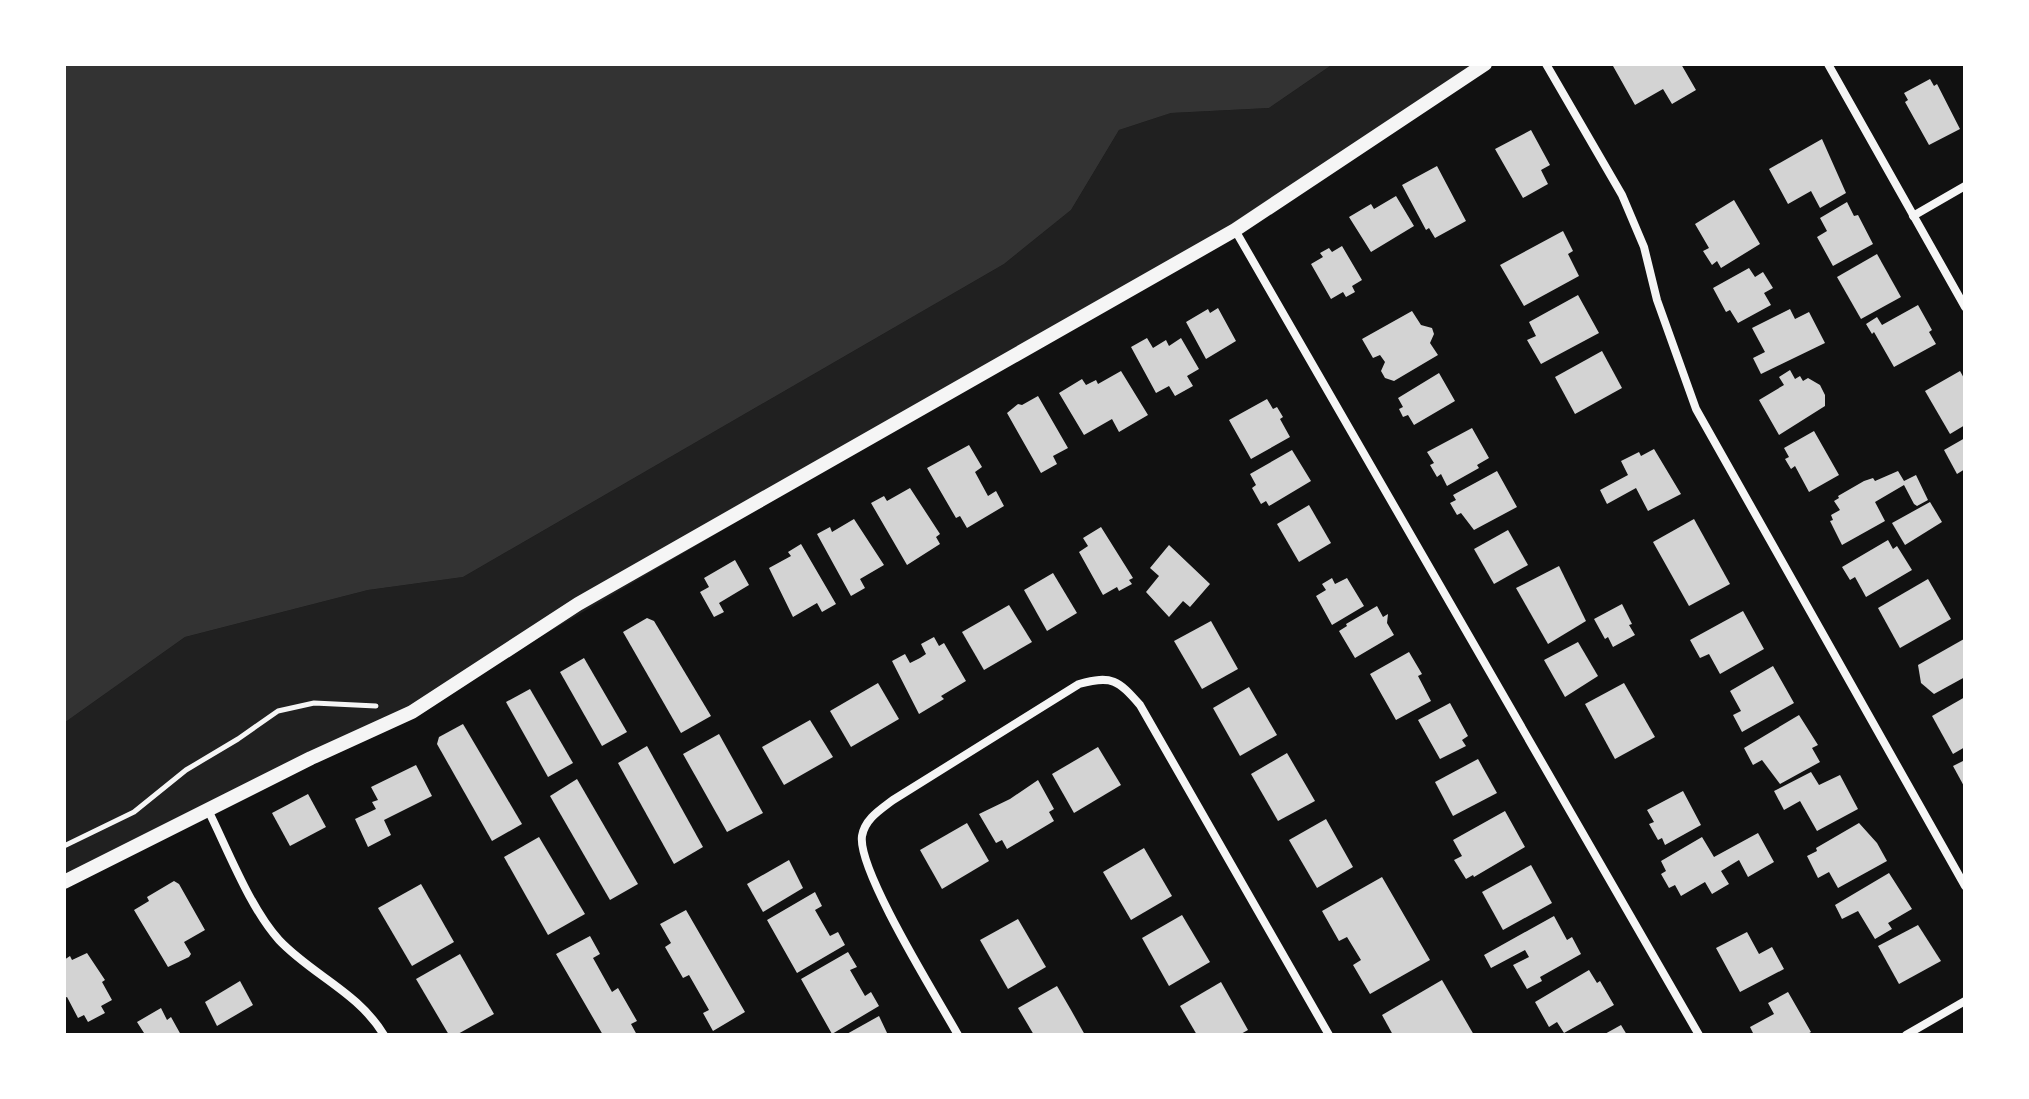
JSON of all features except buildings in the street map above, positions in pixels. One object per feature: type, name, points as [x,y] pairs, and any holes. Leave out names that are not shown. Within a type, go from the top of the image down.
[{"type":"street","points":[[64,882],[311,758],[412,712],[578,604],[1235,230],[1485,64]]},
{"type":"street","points":[[1546,64],[1622,195],[1644,247],[1657,300],[1696,409],[1965,886]]},
{"type":"street","points":[[1828,64],[1965,307]]},
{"type":"street","points":[[1913,216],[1965,186]]},
{"type":"street","points":[[1235,230],[1699,1035]]},
{"type":"street","points":[[958,1035],[872,879],[861,849],[862,832],[871,817],[893,800],[1079,684],[1100,678],[1124,686],[1140,705],[1329,1035]]},
{"type":"street","points":[[208,810],[263,920],[281,942],[351,996],[384,1035]]},
{"type":"street","points":[[1906,1035],[1965,1001]]},
{"type":"path","points":[[64,846],[134,812],[186,770],[278,711],[314,703],[361,704],[412,712]]},
{"type":"shaded area","points":[[64,64],[1333,64],[1269,108],[1171,113],[1119,130],[1071,210],[1004,264],[463,577],[368,590],[185,637],[64,723]]},
{"type":"shaded area","points":[[1333,64],[1485,64],[1235,230],[412,712],[64,882],[64,723],[185,637],[368,590],[463,577],[1004,264],[1071,210],[1119,130],[1171,113],[1269,108]]}]
